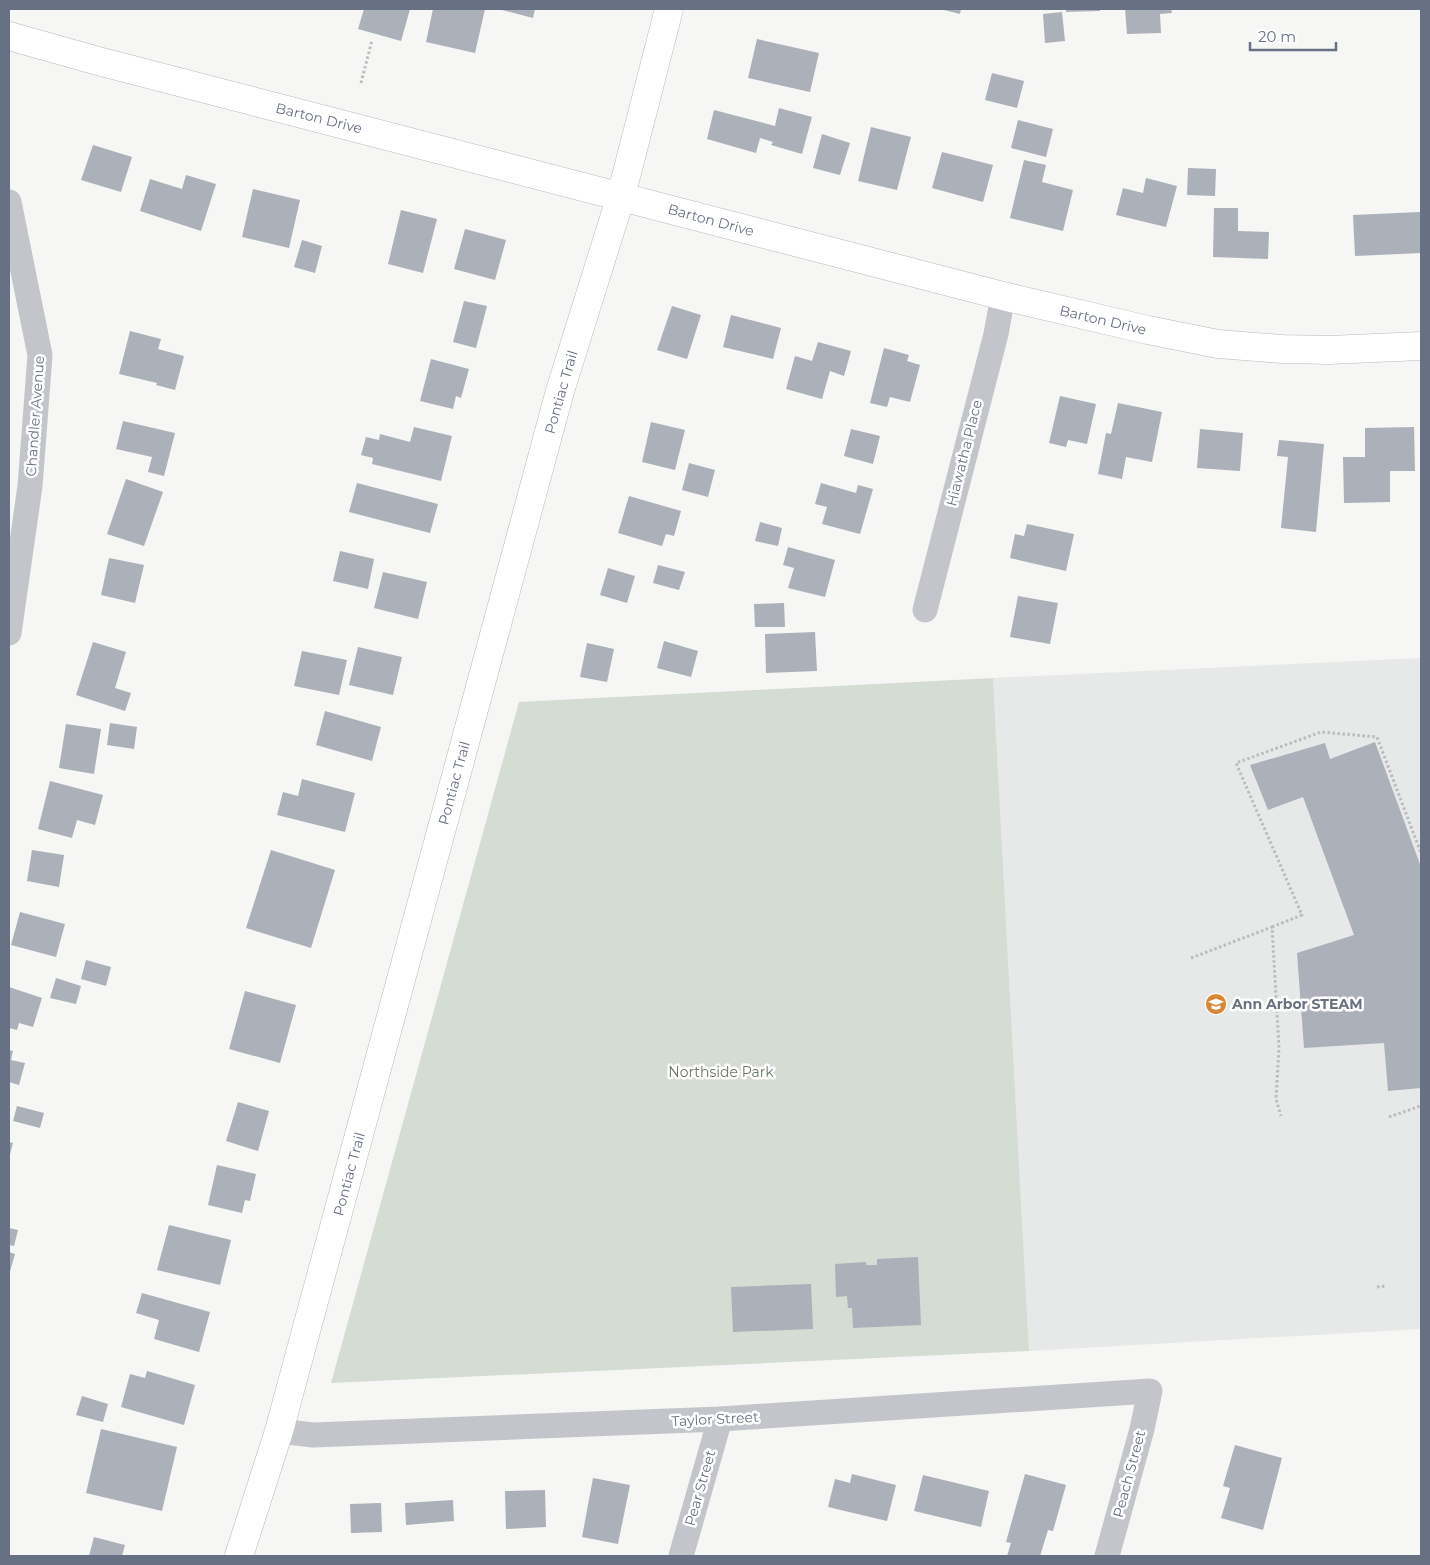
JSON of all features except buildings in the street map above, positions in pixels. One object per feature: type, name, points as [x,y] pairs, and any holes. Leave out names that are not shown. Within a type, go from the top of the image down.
[{"type":"main road","name":"Pontiac Trail","points":[[239,1556],[280,1432],[560,391],[621,196],[669,9]]},
{"type":"main road","name":"Barton Drive","points":[[9,36],[98,61],[1003,296],[1148,330],[1218,344],[1282,349],[1329,350],[1421,346]]},
{"type":"street","name":"Chandler Avenue","points":[[9,202],[40,354],[30,486],[9,632]]},
{"type":"street","name":"Hiawatha Place","points":[[925,610],[996,334],[1003,296]]},
{"type":"street","name":"Taylor Street","points":[[280,1432],[313,1435],[720,1420],[1150,1391]]},
{"type":"street","name":"Peach Street","points":[[1107,1556],[1142,1429],[1150,1391]]},
{"type":"street","name":"Pear Street","points":[[681,1556],[720,1420]]},
{"type":"path","points":[[361,84],[372,40]]},
{"type":"path","points":[[1191,958],[1302,915],[1236,763],[1321,732],[1377,737],[1421,853]]},
{"type":"path","points":[[1272,927],[1279,1048],[1276,1099],[1281,1116]]},
{"type":"path","points":[[1389,1117],[1420,1106]]},
{"type":"path","points":[[1377,1287],[1387,1286]]},
{"type":"shaded area","name":"Ann Arbor STEAM","points":[[1421,658],[1421,1329],[1029,1351],[993,678]]},
{"type":"green space","name":"Northside Park","points":[[993,678],[1029,1351],[331,1383],[519,702]]},
{"type":"place","name":"Ann Arbor STEAM","points":[[1216,1004]]}]
